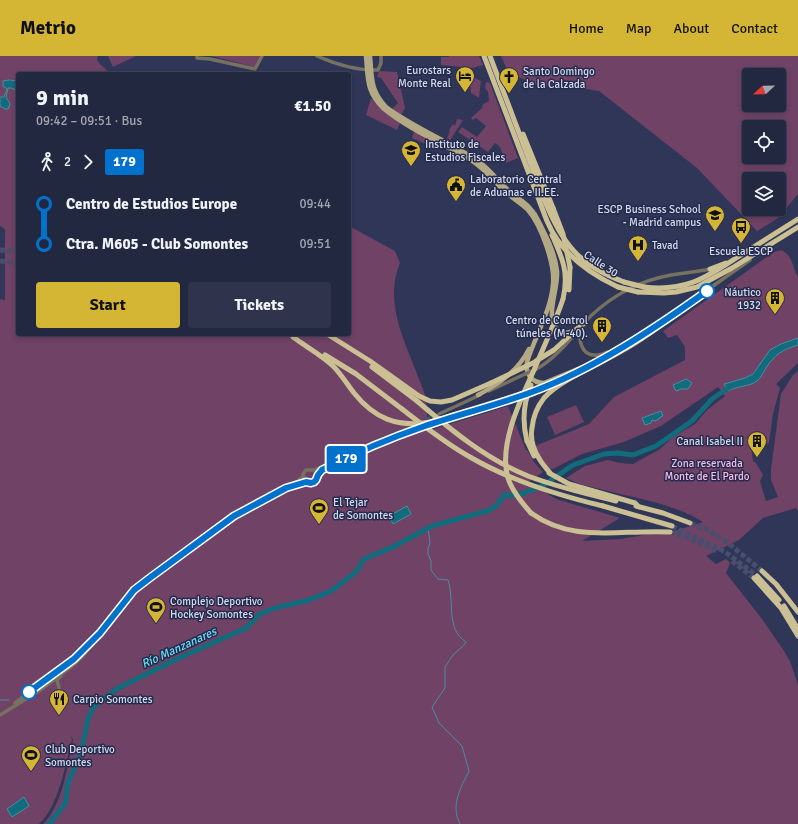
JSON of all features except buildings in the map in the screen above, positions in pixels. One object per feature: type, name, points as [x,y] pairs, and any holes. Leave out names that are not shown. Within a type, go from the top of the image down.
[{"type":"highway","name":"Calle 30","points":[[484,56],[549,225],[569,255],[602,280],[618,287],[638,292],[664,293],[686,290],[716,278],[758,253],[798,226]]},
{"type":"highway","name":"Calle 30","points":[[490,56],[551,216],[572,250],[586,263],[605,275],[644,287],[665,288],[690,284],[714,273],[798,219]]},
{"type":"highway","points":[[502,87],[534,158],[563,234],[570,267],[570,278],[565,300],[529,388],[523,420],[527,441],[542,467],[569,484],[690,524]]},
{"type":"highway","points":[[549,225],[564,265],[566,288],[565,300],[516,412],[508,440],[506,469],[508,478],[519,498],[531,513],[549,524],[562,529],[586,533],[649,531],[670,532]]},
{"type":"highway","points":[[750,260],[758,253]]},
{"type":"highway","points":[[710,269],[732,261]]},
{"type":"highway","points":[[551,474],[539,459],[532,440],[531,431],[534,416],[541,401],[551,391],[560,385],[640,340],[695,300]]},
{"type":"highway","points":[[330,336],[364,357],[419,396],[430,401],[446,401],[463,396],[535,362],[554,350],[581,326]]},
{"type":"highway","points":[[325,336],[364,361],[476,448],[527,475],[552,484],[616,499]]},
{"type":"highway","points":[[293,337],[328,361],[370,410],[382,418],[394,422],[417,424],[430,422],[520,396]]},
{"type":"highway","points":[[293,337],[356,374],[448,443],[493,469],[551,492],[672,526]]},
{"type":"highway","points":[[762,570],[776,584],[798,612]]},
{"type":"highway","points":[[798,629],[783,606],[755,577],[781,608],[798,636]]},
{"type":"main road","points":[[366,56],[368,80],[371,91],[376,100],[384,109],[475,163],[490,175],[507,193],[525,207],[531,214],[550,255],[554,274],[551,296],[527,365],[528,374],[532,379],[541,383],[548,382],[590,364]]},
{"type":"main road","points":[[370,56],[367,68],[372,84],[380,100],[386,107],[479,162],[533,211],[550,246],[556,265],[557,283],[552,308],[552,320],[554,326],[560,331],[567,333],[581,326]]},
{"type":"main road","points":[[478,395],[499,384],[512,372],[527,354],[541,324]]},
{"type":"street","points":[[197,57],[255,70],[262,56]]},
{"type":"street","points":[[317,56],[338,64],[378,70],[381,63],[381,56]]},
{"type":"street","points":[[286,488],[306,482],[314,482],[322,470],[397,436],[520,396],[554,382],[590,364],[666,319],[750,260]]},
{"type":"street","points":[[439,414],[532,371],[545,363],[560,351],[581,326],[605,304],[640,284],[658,278],[710,269]]},
{"type":"street","points":[[594,314],[581,331],[579,337],[583,348],[591,355],[595,356],[620,347]]},
{"type":"street","points":[[59,688],[57,683],[59,678],[81,658],[134,590],[234,516],[286,488],[303,477],[306,470],[314,470],[377,441]]},
{"type":"street","points":[[314,470],[318,475]]},
{"type":"street","points":[[303,477],[306,482]]},
{"type":"street","points":[[0,715],[74,659],[100,633]]},
{"type":"street","points":[[50,682],[51,679],[71,664],[74,659]]},
{"type":"street","points":[[0,715],[39,691],[72,666]]},
{"type":"green space","name":"Zona reservada Monte de El Pardo","points":[[0,56],[98,56],[97,60],[108,72],[16,72],[16,336],[351,336],[351,227],[395,251],[400,263],[395,280],[395,310],[403,339],[425,395],[427,408],[427,431],[508,406],[526,450],[543,472],[525,484],[530,483],[556,499],[620,518],[582,541],[621,539],[649,534],[665,534],[703,522],[668,506],[584,485],[566,478],[585,466],[608,460],[633,464],[660,449],[674,436],[695,424],[707,410],[725,396],[718,387],[661,426],[624,442],[582,454],[553,469],[550,469],[543,462],[535,446],[589,424],[614,397],[685,360],[685,347],[677,335],[668,338],[663,331],[774,252],[781,250],[785,252],[790,258],[798,277],[798,363],[776,384],[780,388],[773,414],[769,443],[759,446],[750,445],[753,461],[756,463],[763,475],[760,481],[766,501],[778,497],[771,480],[771,469],[781,394],[793,375],[798,371],[798,511],[796,508],[763,518],[739,540],[706,556],[716,564],[726,559],[730,563],[726,573],[762,619],[790,661],[798,685],[798,824],[43,824],[50,816],[60,796],[73,740],[71,736],[72,740],[60,785],[52,807],[46,816],[39,824],[0,824],[0,299],[5,300],[5,229],[0,226]]},
{"type":"green space","points":[[108,56],[136,56],[113,67]]},
{"type":"green space","points":[[211,56],[260,56],[255,67]]},
{"type":"green space","points":[[479,56],[483,65],[473,68],[441,65],[441,57]]},
{"type":"green space","points":[[501,56],[798,56],[798,194],[786,208],[786,172],[742,172],[742,215],[697,168],[599,91],[560,85],[541,87],[508,72]]},
{"type":"green space","points":[[379,71],[397,72],[405,108],[401,115],[392,109],[398,103],[381,78],[377,77]]},
{"type":"green space","points":[[475,78],[481,81],[479,98],[471,93],[470,85]]},
{"type":"green space","points":[[486,82],[490,83],[518,158],[506,163],[500,147],[495,143],[488,152],[458,132],[462,127],[477,137],[486,126],[476,118],[473,120],[471,118],[482,108],[483,104],[489,101],[488,92],[485,88]]},
{"type":"green space","points":[[371,98],[384,112],[400,123],[397,130],[366,115]]},
{"type":"green space","points":[[457,119],[463,120],[449,142],[446,141],[450,131],[449,130],[453,124],[455,126]]},
{"type":"green space","points":[[415,129],[433,140],[428,145],[412,138]]},
{"type":"green space","points":[[743,216],[780,216],[777,219],[757,231]]},
{"type":"green space","points":[[576,405],[584,422],[555,435],[547,417]]},
{"type":"shaded area","points":[[3,81],[16,81],[16,90],[8,88],[6,97],[10,104],[8,109],[0,106],[0,97],[4,97],[7,89],[3,86]]},
{"type":"shaded area","points":[[798,338],[798,345],[783,351],[776,356],[769,363],[757,381],[728,391],[724,384],[753,374],[770,350]]},
{"type":"shaded area","points":[[686,379],[692,383],[688,389],[676,391],[673,385]]},
{"type":"shaded area","points":[[661,411],[663,416],[655,421],[652,420],[651,423],[645,425],[642,418]]},
{"type":"shaded area","points":[[407,506],[411,514],[393,524],[389,516]]},
{"type":"shaded area","points":[[24,797],[29,806],[12,817],[7,809]]},
{"type":"waterway","name":"Río Manzanares","points":[[49,824],[65,804],[68,783],[81,753],[88,719],[94,706],[118,688],[177,659],[246,628],[260,614],[275,608],[309,600],[331,591],[356,572],[364,559],[393,547],[432,526],[490,510],[496,506],[505,494],[509,496],[524,493],[544,485],[573,465],[604,454],[618,453],[633,455],[656,446],[692,421],[712,399],[731,386]]},
{"type":"waterway","points":[[428,528],[430,543],[428,554],[431,561],[431,570],[438,579],[448,580],[455,630],[466,642],[453,655],[445,667],[445,688],[432,707],[439,723],[462,746],[469,771],[460,790],[456,804],[457,817],[460,824]]},
{"type":"waterway","points":[[0,700],[9,700]]},
{"type":"tunnel","points":[[0,250],[16,251]]},
{"type":"tunnel","points":[[0,261],[16,263]]},
{"type":"tunnel","points":[[422,421],[436,415]]},
{"type":"tunnel","points":[[377,441],[414,425]]},
{"type":"tunnel","points":[[690,523],[710,531],[728,543],[762,571]]},
{"type":"tunnel","points":[[672,526],[724,551],[757,576]]},
{"type":"tunnel","points":[[670,532],[686,537],[717,551]]},
{"type":"tunnel","points":[[732,561],[754,578]]},
{"type":"bus line","name":"179","points":[[29,692],[63,668],[85,649],[100,633],[134,590],[234,516],[286,488],[306,482],[314,482],[322,470],[397,436],[503,402],[554,382],[631,341],[707,291]]},
{"type":"place","name":"Eurostars Monte Real","points":[[465,93]]},
{"type":"place","name":"Santo Domingo de la Calzada","points":[[509,94]]},
{"type":"place","name":"Instituto de Estudios Fiscales","points":[[411,167]]},
{"type":"place","name":"Laboratorio Central de Aduanas e II.EE.","points":[[456,202]]},
{"type":"place","name":"ESCP Business School - Madrid campus","points":[[715,232]]},
{"type":"place","name":"Escuela ESCP","points":[[741,244]]},
{"type":"place","name":"Tavad","points":[[638,262]]},
{"type":"place","name":"Náutico 1932","points":[[775,315]]},
{"type":"place","name":"Centro de Control túneles (M-40).","points":[[602,343]]},
{"type":"place","name":"Canal Isabel II","points":[[757,458]]},
{"type":"place","name":"El Tejar de Somontes","points":[[319,525]]},
{"type":"place","name":"Complejo Deportivo Hockey Somontes","points":[[156,624]]},
{"type":"place","name":"Carpio Somontes","points":[[59,716]]},
{"type":"place","name":"Club Deportivo Somontes","points":[[31,772]]}]
